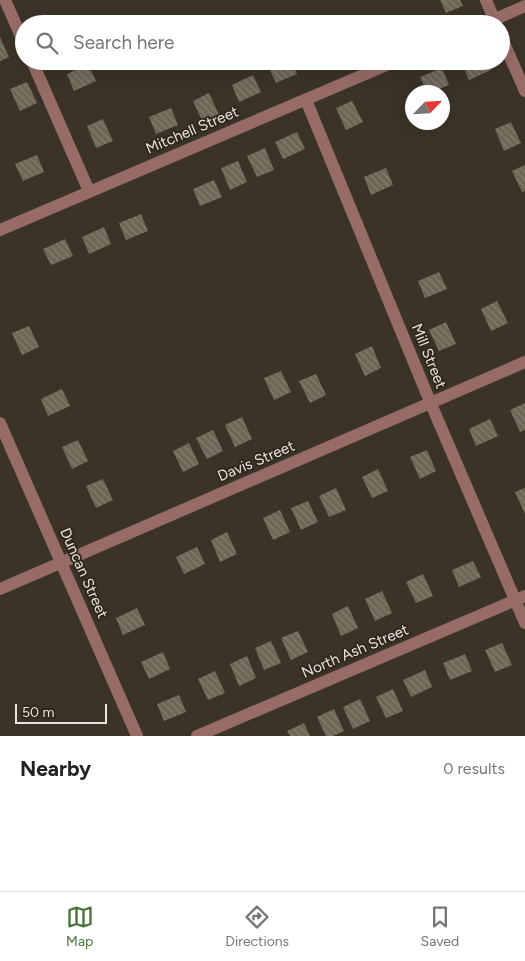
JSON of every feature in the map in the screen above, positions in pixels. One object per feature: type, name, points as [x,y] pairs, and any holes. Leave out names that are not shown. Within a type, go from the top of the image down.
[{"type":"street","points":[[5,0],[15,23]]},
{"type":"street","points":[[486,0],[490,15]]},
{"type":"street","points":[[506,15],[525,6]]},
{"type":"street","points":[[510,57],[525,91]]},
{"type":"street","points":[[36,70],[89,191]]},
{"type":"street","name":"Mitchell Street","points":[[0,230],[375,70]]},
{"type":"street","name":"Mill Street","points":[[306,100],[431,404],[520,598],[525,623]]},
{"type":"street","name":"Davis Street","points":[[0,589],[525,362]]},
{"type":"street","name":"Duncan Street","points":[[0,423],[137,736]]},
{"type":"street","name":"North Ash Street","points":[[197,736],[520,598]]},
{"type":"building","points":[[440,0],[460,0],[463,6],[446,13]]},
{"type":"building","points":[[0,37],[9,57],[0,61]]},
{"type":"building","points":[[75,70],[91,70],[96,81],[74,91],[67,74]]},
{"type":"building","points":[[270,70],[295,70],[297,74],[276,83]]},
{"type":"building","points":[[437,70],[443,70],[449,85],[424,85],[420,77]]},
{"type":"building","points":[[465,70],[491,70],[469,80]]},
{"type":"building","points":[[253,75],[261,92],[239,102],[232,85]]},
{"type":"building","points":[[27,82],[37,103],[20,111],[10,89]]},
{"type":"building","points":[[209,93],[219,115],[203,123],[193,101]]},
{"type":"building","points":[[352,101],[363,122],[346,130],[336,108]]},
{"type":"building","points":[[171,108],[178,125],[156,134],[149,117]]},
{"type":"building","points":[[103,119],[113,141],[96,148],[87,126]]},
{"type":"building","points":[[511,122],[521,143],[504,151],[495,129]]},
{"type":"building","points":[[297,132],[305,149],[283,159],[275,142]]},
{"type":"building","points":[[265,148],[274,170],[257,177],[247,156]]},
{"type":"building","points":[[37,155],[44,172],[23,181],[15,164]]},
{"type":"building","points":[[238,161],[247,182],[230,190],[221,168]]},
{"type":"building","points":[[525,165],[525,191],[522,192],[512,171]]},
{"type":"building","points":[[386,168],[393,185],[371,195],[364,177]]},
{"type":"building","points":[[214,180],[222,197],[200,206],[193,189]]},
{"type":"building","points":[[141,214],[148,231],[126,240],[119,223]]},
{"type":"building","points":[[104,227],[111,244],[89,254],[82,237]]},
{"type":"building","points":[[65,239],[73,256],[51,265],[43,249]]},
{"type":"building","points":[[439,272],[447,289],[425,298],[418,281]]},
{"type":"building","points":[[497,301],[508,323],[491,331],[481,309]]},
{"type":"building","points":[[446,322],[456,344],[439,351],[429,330]]},
{"type":"building","points":[[29,326],[39,347],[22,355],[12,333]]},
{"type":"building","points":[[372,346],[381,368],[365,376],[355,354]]},
{"type":"building","points":[[281,371],[291,392],[274,400],[264,378]]},
{"type":"building","points":[[316,374],[326,395],[310,403],[299,381]]},
{"type":"building","points":[[62,389],[70,406],[48,416],[41,399]]},
{"type":"building","points":[[525,403],[525,430],[520,432],[510,410]]},
{"type":"building","points":[[242,417],[252,439],[235,447],[225,425]]},
{"type":"building","points":[[490,419],[498,436],[476,446],[469,429]]},
{"type":"building","points":[[213,430],[223,451],[207,459],[196,438]]},
{"type":"building","points":[[78,440],[88,461],[72,469],[62,447]]},
{"type":"building","points":[[189,443],[199,464],[183,472],[173,451]]},
{"type":"building","points":[[427,450],[436,471],[420,479],[410,457]]},
{"type":"building","points":[[378,469],[388,491],[372,498],[362,477]]},
{"type":"building","points":[[103,479],[113,500],[96,508],[86,486]]},
{"type":"building","points":[[336,488],[346,510],[329,517],[319,496]]},
{"type":"building","points":[[525,488],[525,514],[515,492]]},
{"type":"building","points":[[308,501],[318,522],[301,530],[291,508]]},
{"type":"building","points":[[280,510],[290,532],[273,540],[263,518]]},
{"type":"building","points":[[227,532],[237,554],[220,562],[211,540]]},
{"type":"building","points":[[197,547],[205,564],[184,574],[176,557]]},
{"type":"building","points":[[473,561],[481,577],[459,587],[452,570]]},
{"type":"building","points":[[423,574],[433,596],[416,603],[406,582]]},
{"type":"building","points":[[382,591],[392,613],[375,621],[365,599]]},
{"type":"building","points":[[348,606],[358,628],[341,636],[332,614]]},
{"type":"building","points":[[137,608],[145,625],[123,635],[116,618]]},
{"type":"building","points":[[298,631],[308,652],[291,660],[281,638]]},
{"type":"building","points":[[271,641],[281,663],[264,670],[255,648]]},
{"type":"building","points":[[502,643],[512,665],[495,672],[485,650]]},
{"type":"building","points":[[163,652],[170,669],[149,679],[141,662]]},
{"type":"building","points":[[465,654],[472,671],[450,680],[443,663]]},
{"type":"building","points":[[247,656],[256,678],[239,686],[230,664]]},
{"type":"building","points":[[425,670],[432,687],[411,697],[403,680]]},
{"type":"building","points":[[215,671],[225,693],[208,700],[198,679]]},
{"type":"building","points":[[393,689],[403,711],[386,718],[376,697]]},
{"type":"building","points":[[179,695],[186,712],[164,721],[157,704]]},
{"type":"building","points":[[360,699],[370,721],[353,729],[343,707]]},
{"type":"building","points":[[334,709],[344,731],[333,736],[326,736],[317,717]]},
{"type":"building","points":[[304,723],[310,736],[290,736],[287,731]]}]
